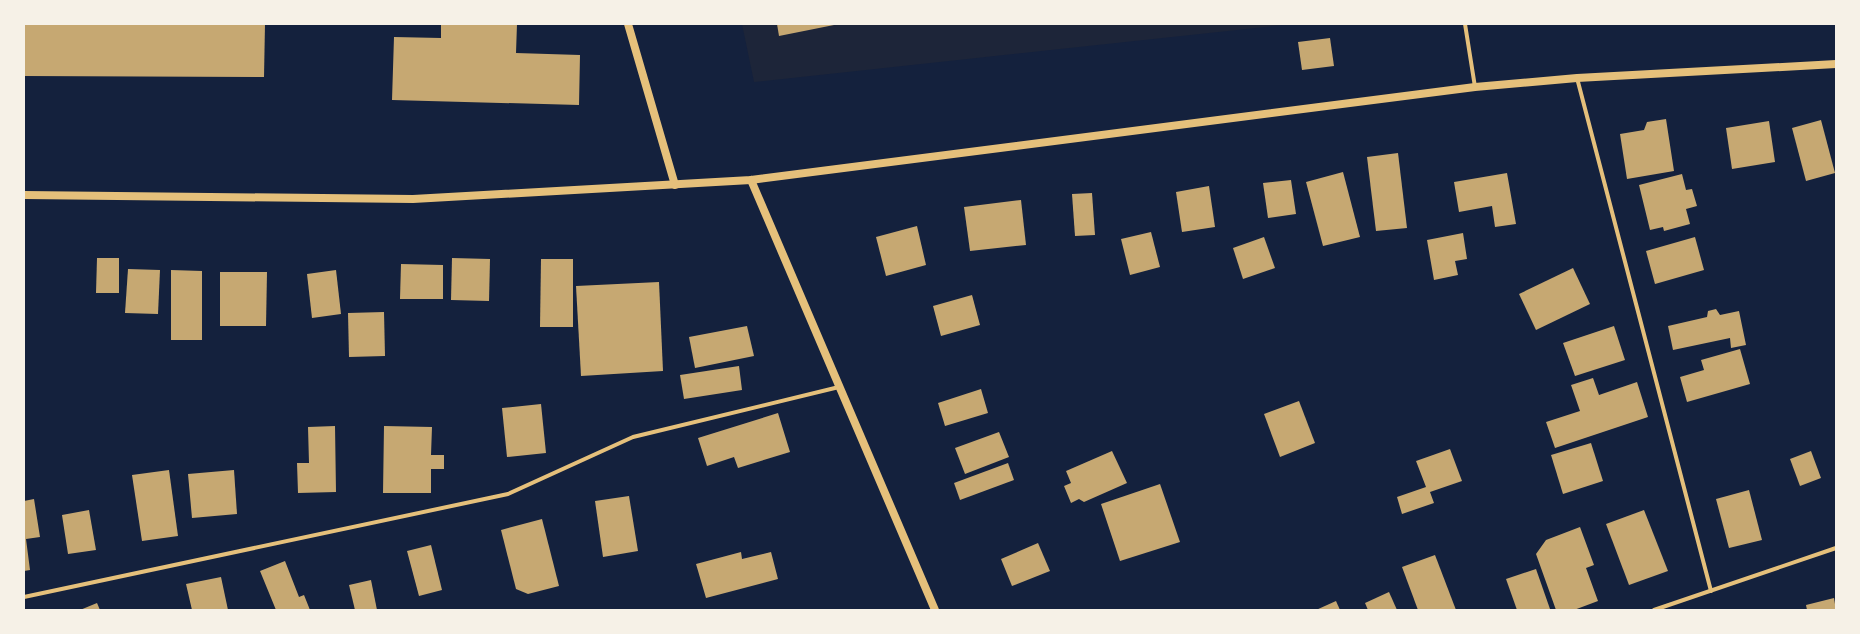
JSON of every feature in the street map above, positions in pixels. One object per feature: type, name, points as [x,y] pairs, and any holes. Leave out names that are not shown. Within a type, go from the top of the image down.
[{"type":"main road","points":[[628,24],[675,185]]},
{"type":"main road","points":[[24,195],[412,199],[751,180],[1475,87],[1577,78],[1836,64]]},
{"type":"main road","points":[[751,180],[935,610]]},
{"type":"street","points":[[1465,24],[1475,87]]},
{"type":"street","points":[[1577,78],[1711,590]]},
{"type":"street","points":[[24,598],[508,494],[633,437],[839,387]]},
{"type":"street","points":[[1654,610],[1836,548]]},
{"type":"shaded area","points":[[742,24],[1292,24],[754,82]]},
{"type":"building","points":[[24,24],[265,24],[264,77],[24,76]]},
{"type":"building","points":[[441,24],[517,24],[516,53],[580,55],[579,105],[392,100],[394,37],[441,38]]},
{"type":"building","points":[[777,24],[834,24],[834,25],[779,36]]},
{"type":"building","points":[[1330,38],[1334,66],[1302,70],[1298,42]]},
{"type":"building","points":[[1666,119],[1674,171],[1627,179],[1620,134],[1644,130],[1647,122]]},
{"type":"building","points":[[1821,120],[1835,173],[1806,181],[1792,128]]},
{"type":"building","points":[[1769,121],[1775,162],[1732,169],[1726,128]]},
{"type":"building","points":[[1398,153],[1407,228],[1376,231],[1367,157]]},
{"type":"building","points":[[1343,172],[1360,237],[1323,246],[1306,182]]},
{"type":"building","points":[[1507,173],[1516,224],[1495,227],[1492,206],[1459,212],[1454,182]]},
{"type":"building","points":[[1682,174],[1686,190],[1692,189],[1697,206],[1686,209],[1690,224],[1664,231],[1663,227],[1650,230],[1639,185]]},
{"type":"building","points":[[1291,180],[1296,214],[1268,218],[1263,183]]},
{"type":"building","points":[[1209,186],[1215,227],[1182,232],[1176,192]]},
{"type":"building","points":[[1092,193],[1095,235],[1075,236],[1072,194]]},
{"type":"building","points":[[1021,200],[1026,245],[970,251],[964,207]]},
{"type":"building","points":[[917,226],[926,265],[886,276],[876,237]]},
{"type":"building","points":[[1151,232],[1160,267],[1130,275],[1121,239]]},
{"type":"building","points":[[1463,233],[1467,259],[1455,261],[1458,275],[1434,280],[1427,240]]},
{"type":"building","points":[[1264,237],[1275,268],[1243,279],[1233,248]]},
{"type":"building","points":[[1695,237],[1704,270],[1655,284],[1646,251]]},
{"type":"building","points":[[97,258],[119,258],[119,293],[96,293]]},
{"type":"building","points":[[452,258],[490,259],[489,301],[451,300]]},
{"type":"building","points":[[541,259],[573,259],[573,327],[540,327]]},
{"type":"building","points":[[401,264],[443,265],[443,299],[400,299]]},
{"type":"building","points":[[1573,268],[1590,304],[1536,330],[1519,294]]},
{"type":"building","points":[[128,269],[160,270],[158,314],[125,313]]},
{"type":"building","points":[[171,270],[202,271],[202,340],[171,340]]},
{"type":"building","points":[[336,270],[341,314],[312,318],[307,274]]},
{"type":"building","points":[[220,272],[267,272],[266,326],[220,326]]},
{"type":"building","points":[[659,282],[663,371],[581,376],[576,286]]},
{"type":"building","points":[[972,295],[980,325],[941,336],[933,306]]},
{"type":"building","points":[[1716,309],[1720,315],[1739,311],[1746,345],[1731,348],[1730,338],[1673,350],[1668,326],[1707,317],[1708,311]]},
{"type":"building","points":[[384,312],[385,356],[349,357],[348,313]]},
{"type":"building","points":[[747,326],[754,356],[695,368],[689,337]]},
{"type":"building","points":[[1614,326],[1625,360],[1575,376],[1563,343]]},
{"type":"building","points":[[1740,349],[1750,384],[1687,402],[1680,377],[1704,370],[1701,360]]},
{"type":"building","points":[[739,366],[742,390],[684,399],[680,375]]},
{"type":"building","points":[[1593,378],[1599,395],[1637,382],[1648,417],[1555,448],[1546,422],[1580,411],[1571,385]]},
{"type":"building","points":[[981,389],[988,413],[945,426],[938,403]]},
{"type":"building","points":[[1299,401],[1315,443],[1280,457],[1264,414]]},
{"type":"building","points":[[541,404],[546,453],[507,457],[502,408]]},
{"type":"building","points":[[778,413],[790,452],[738,468],[734,457],[707,466],[698,438]]},
{"type":"building","points":[[335,426],[336,492],[298,493],[297,463],[309,463],[308,427]]},
{"type":"building","points":[[384,426],[432,427],[431,455],[444,455],[444,469],[431,469],[431,493],[383,493]]},
{"type":"building","points":[[999,432],[1009,457],[965,474],[955,448]]},
{"type":"building","points":[[1591,443],[1603,481],[1563,494],[1551,455]]},
{"type":"building","points":[[1450,449],[1462,481],[1430,492],[1434,503],[1402,514],[1397,497],[1426,487],[1416,461]]},
{"type":"building","points":[[1112,451],[1127,483],[1084,502],[1079,499],[1071,503],[1064,486],[1071,483],[1066,471]]},
{"type":"building","points":[[1811,451],[1821,478],[1800,486],[1790,459]]},
{"type":"building","points":[[1008,463],[1014,480],[960,500],[954,483]]},
{"type":"building","points":[[169,470],[178,536],[142,541],[132,475]]},
{"type":"building","points":[[234,470],[237,514],[192,518],[188,474]]},
{"type":"building","points":[[1160,484],[1180,542],[1120,561],[1101,504]]},
{"type":"building","points":[[1749,490],[1762,540],[1729,548],[1716,499]]},
{"type":"building","points":[[629,496],[638,551],[603,557],[595,501]]},
{"type":"building","points":[[34,499],[40,537],[26,539],[30,570],[24,571],[24,501]]},
{"type":"building","points":[[89,510],[96,550],[68,554],[62,515]]},
{"type":"building","points":[[1644,510],[1668,571],[1629,585],[1606,524]]},
{"type":"building","points":[[542,519],[559,586],[528,594],[516,589],[501,530]]},
{"type":"building","points":[[1580,527],[1594,565],[1586,568],[1598,601],[1574,610],[1556,610],[1536,554],[1546,540]]},
{"type":"building","points":[[1038,543],[1050,571],[1012,586],[1001,559]]},
{"type":"building","points":[[431,545],[442,590],[419,596],[407,551]]},
{"type":"building","points":[[741,552],[742,559],[771,552],[778,579],[706,598],[696,564]]},
{"type":"building","points":[[1435,555],[1456,610],[1418,610],[1402,567]]},
{"type":"building","points":[[285,561],[299,597],[304,595],[310,610],[276,610],[260,571]]},
{"type":"building","points":[[1536,569],[1550,609],[1517,610],[1506,579]]},
{"type":"building","points":[[221,577],[228,610],[192,610],[186,584]]},
{"type":"building","points":[[371,580],[377,610],[355,610],[349,585]]},
{"type":"building","points":[[1389,592],[1397,610],[1368,610],[1365,603]]},
{"type":"building","points":[[1834,598],[1836,610],[1807,610],[1806,605]]},
{"type":"building","points":[[1336,601],[1340,610],[1316,610]]},
{"type":"building","points":[[97,603],[100,610],[80,610]]}]
